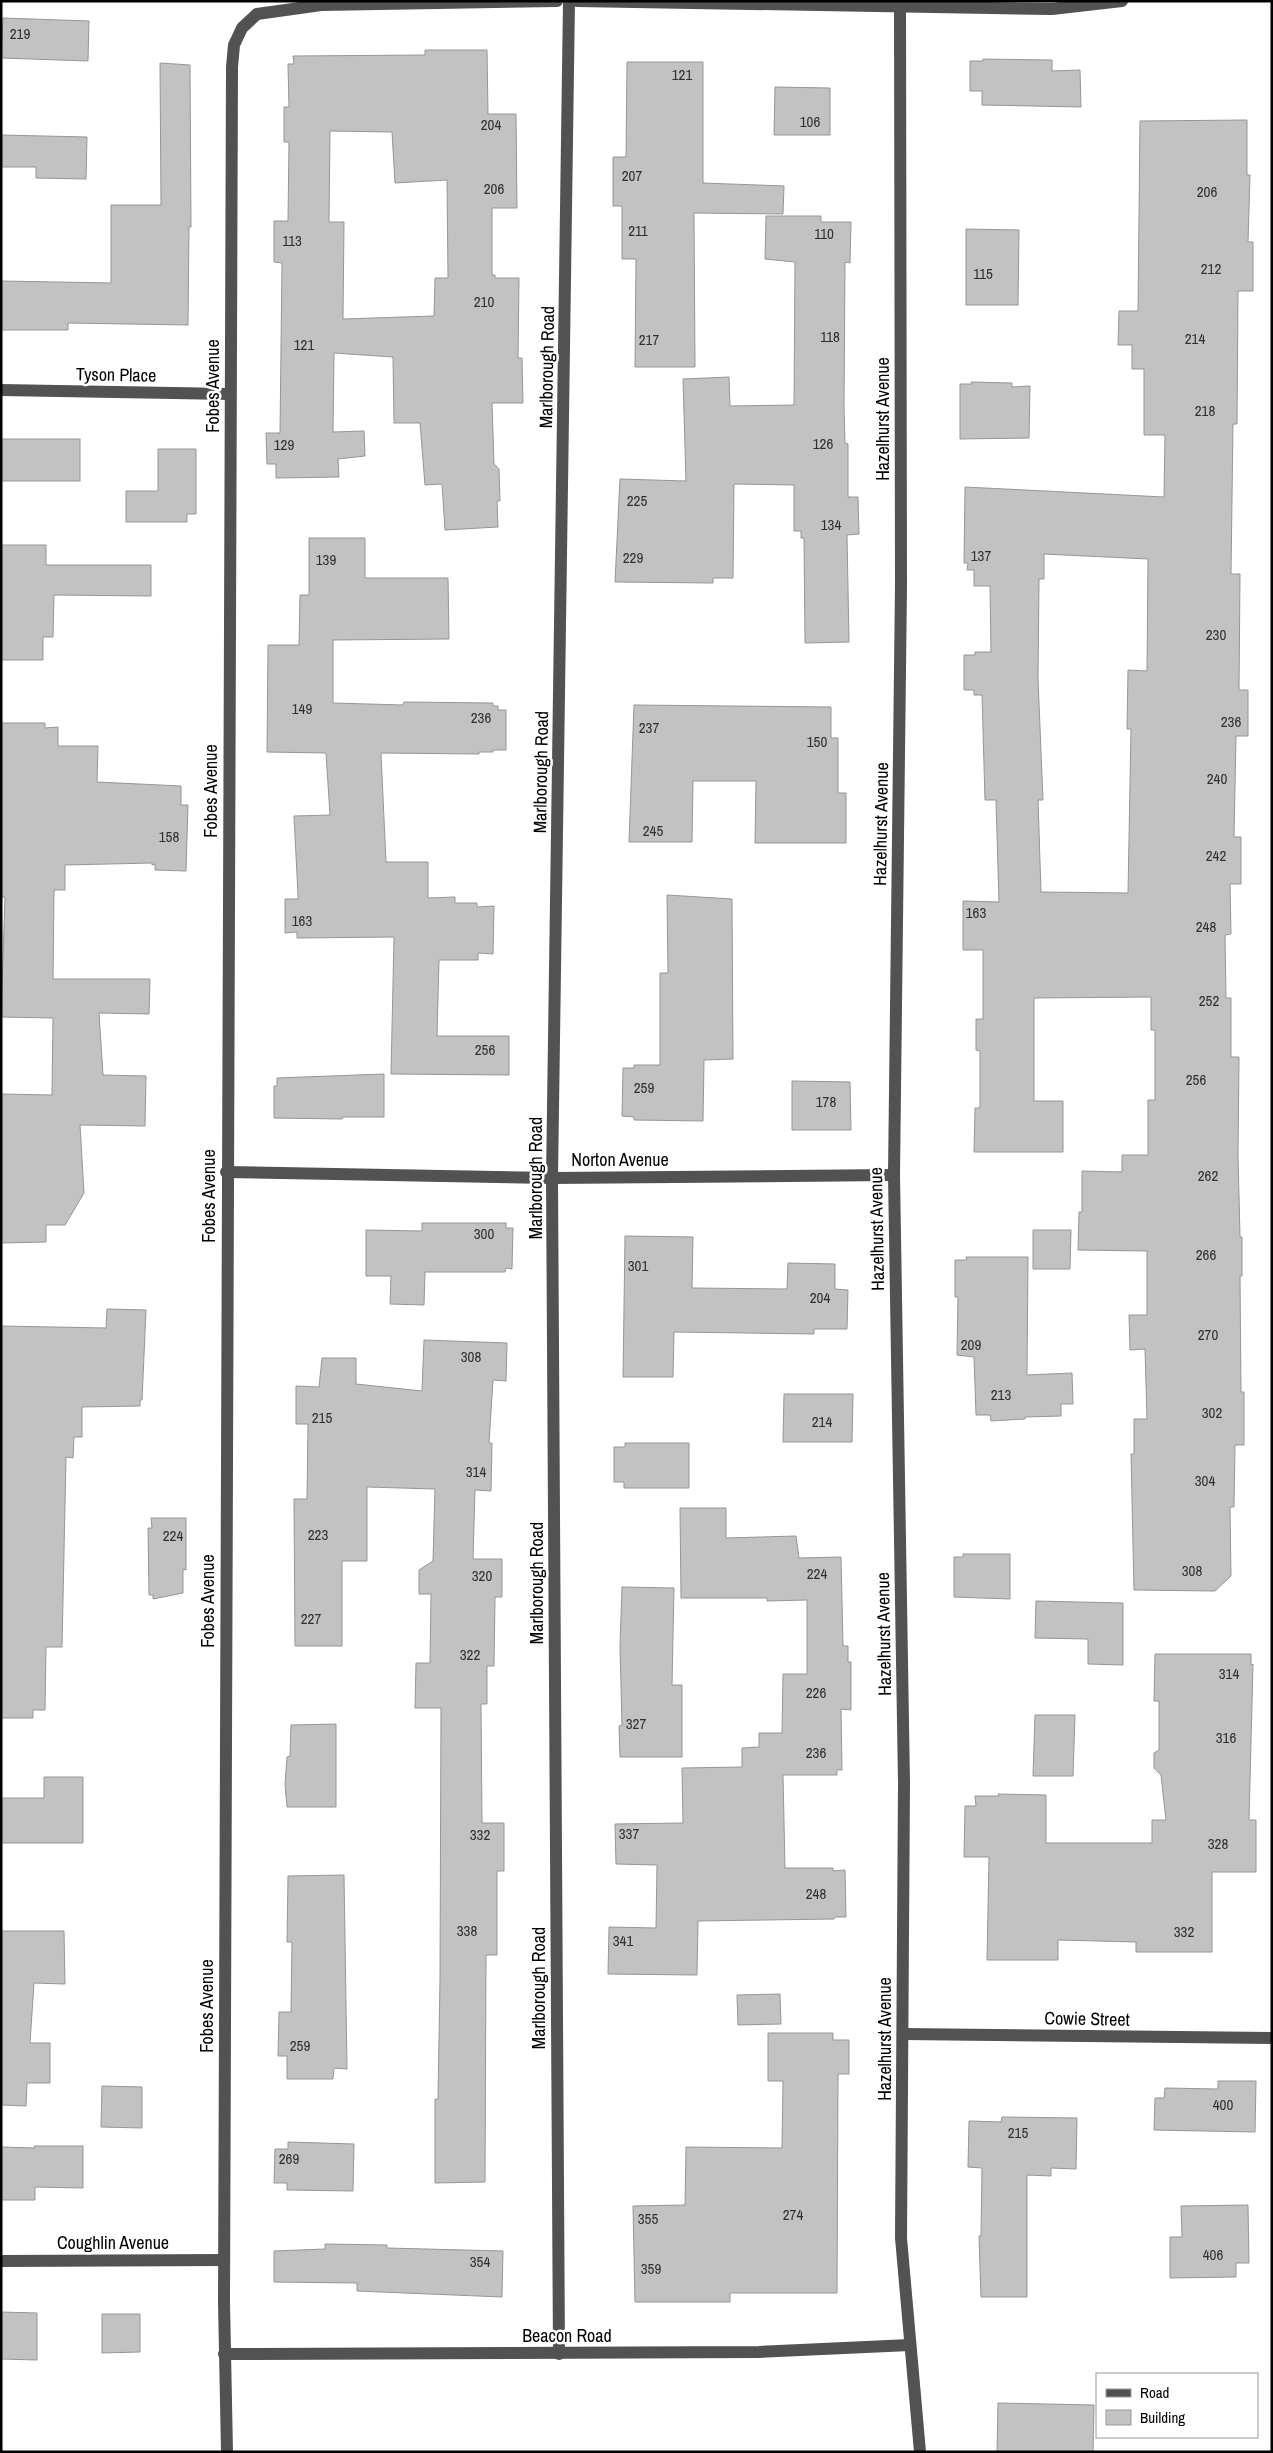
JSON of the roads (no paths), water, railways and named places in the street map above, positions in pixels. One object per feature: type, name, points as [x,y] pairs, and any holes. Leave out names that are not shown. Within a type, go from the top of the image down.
[{"type":"street","name":"Fobes Avenue","points":[[227,2452],[224,2354],[226,1172],[232,67],[234,45],[242,28],[258,14],[321,5],[557,1]]},
{"type":"street","name":"Marlborough Road","points":[[559,2354],[552,1178],[570,1]]},
{"type":"street","points":[[577,1],[1052,9],[1122,1]]},
{"type":"street","name":"Hazelhurst Avenue","points":[[900,6],[901,585],[894,1175],[904,1783],[902,2238],[920,2452]]},
{"type":"street","name":"Tyson Place","points":[[1,390],[230,394]]},
{"type":"street","name":"Norton Avenue","points":[[226,1172],[552,1178],[894,1175]]},
{"type":"street","name":"Cowie Street","points":[[903,2034],[1272,2038]]},
{"type":"street","name":"Coughlin Avenue","points":[[1,2261],[224,2260]]},
{"type":"street","name":"Beacon Road","points":[[224,2354],[759,2352],[910,2345]]}]
